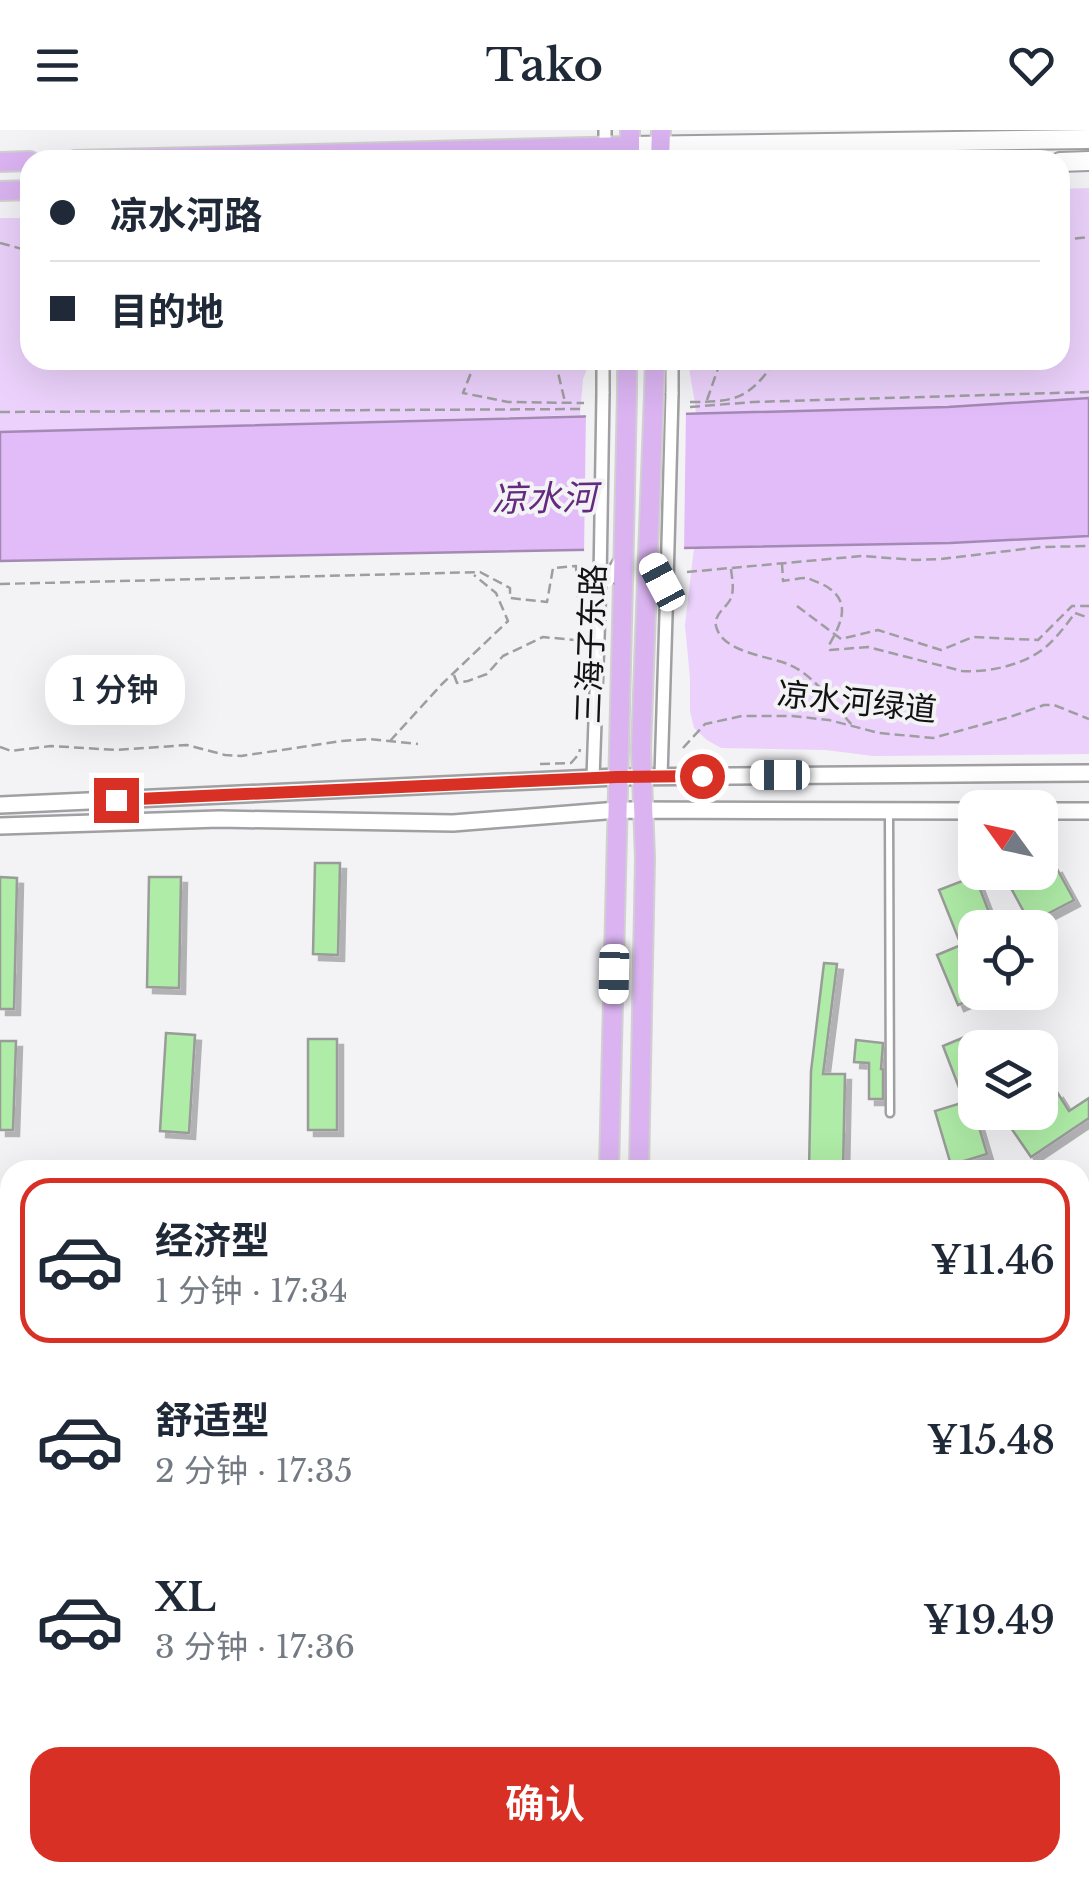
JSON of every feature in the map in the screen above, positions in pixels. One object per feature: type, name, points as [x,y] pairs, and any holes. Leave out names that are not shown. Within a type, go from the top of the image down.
[{"type":"main road","points":[[454,150],[661,142],[1089,139]]},
{"type":"main road","name":"三海子东路","points":[[609,1160],[618,810],[610,581],[623,555],[626,370]]},
{"type":"main road","name":"三海子东路","points":[[638,1160],[643,810],[652,777],[661,585],[648,557],[666,370]]},
{"type":"street","points":[[593,778],[595,597],[610,581],[603,370]]},
{"type":"street","points":[[661,585],[663,394]]},
{"type":"street","points":[[0,805],[617,777],[1089,772]]},
{"type":"street","points":[[0,826],[219,819],[453,823],[618,810],[958,810]]},
{"type":"street","points":[[1058,811],[1089,811]]},
{"type":"lane","points":[[889,810],[890,1113]]},
{"type":"path","points":[[472,370],[462,393],[508,402],[584,402]]},
{"type":"path","points":[[558,370],[565,403]]},
{"type":"path","points":[[707,402],[718,370]]},
{"type":"path","points":[[768,370],[754,389],[739,398],[690,404],[1089,392]]},
{"type":"path","points":[[0,412],[584,409]]},
{"type":"path","points":[[687,572],[862,556],[915,560],[1089,546]]},
{"type":"path","points":[[782,562],[783,581],[806,578],[818,582],[842,602],[844,611],[830,650],[868,647],[976,672],[1033,656],[1047,647],[1075,613],[1089,618]]},
{"type":"path","points":[[0,584],[480,572],[510,588],[510,598],[547,602],[553,568],[576,566],[578,597],[595,597]]},
{"type":"path","points":[[731,568],[734,590],[715,624],[720,636],[751,654],[803,672],[853,726]]},
{"type":"path","points":[[389,742],[508,621],[496,593],[472,573]]},
{"type":"path","points":[[797,606],[842,639],[878,630],[941,650],[973,636],[1038,640],[1072,606],[1089,606]]},
{"type":"path","points":[[453,673],[456,683],[487,674],[503,656],[543,637],[587,641]]},
{"type":"path","name":"凉水河绿道","points":[[684,748],[705,724],[742,716],[829,720],[910,737],[934,738],[1044,704],[1066,708],[1089,720]]},
{"type":"path","points":[[540,764],[571,763],[579,754],[584,736]]},
{"type":"path","points":[[0,747],[11,751],[51,746],[116,750],[187,746],[240,756],[369,739],[418,744]]},
{"type":"shaded area","points":[[1089,188],[1089,398],[948,407],[696,414],[690,370],[1070,370],[1070,189]]},
{"type":"shaded area","points":[[0,218],[20,218],[20,370],[587,370],[580,415],[0,432]]},
{"type":"shaded area","points":[[1089,536],[1089,754],[873,756],[826,750],[721,748],[694,728],[685,625],[694,548]]},
{"type":"water","name":"凉水河","points":[[1089,398],[1089,536],[950,543],[0,561],[0,432],[948,407]]},
{"type":"pier","points":[[686,409],[684,553],[584,555],[586,410]]},
{"type":"building","points":[[315,863],[340,863],[338,955],[313,954]]},
{"type":"building","points":[[1058,871],[1074,900],[1055,910],[1023,910],[1012,890],[1058,890]]},
{"type":"building","points":[[0,877],[17,878],[14,1009],[0,1009]]},
{"type":"building","points":[[149,877],[181,877],[179,988],[147,987]]},
{"type":"building","points":[[958,883],[958,890],[980,890],[988,910],[958,910],[958,938],[939,890]]},
{"type":"building","points":[[958,946],[958,1005],[937,955]]},
{"type":"building","points":[[824,963],[837,964],[823,1074],[845,1074],[843,1160],[809,1160],[811,1071]]},
{"type":"building","points":[[166,1033],[195,1035],[189,1133],[160,1131]]},
{"type":"building","points":[[308,1039],[337,1039],[337,1130],[308,1130]]},
{"type":"building","points":[[856,1040],[883,1043],[883,1099],[869,1099],[869,1063],[854,1062]]},
{"type":"building","points":[[958,1040],[958,1085],[943,1046]]},
{"type":"building","points":[[0,1041],[16,1041],[13,1130],[0,1130]]},
{"type":"building","points":[[1058,1094],[1069,1111],[1089,1098],[1089,1118],[1031,1157],[1012,1130],[1058,1130]]},
{"type":"building","points":[[958,1104],[958,1130],[980,1130],[987,1154],[950,1160],[935,1111]]},
{"type":"route","points":[[116,800],[702,776]]}]
